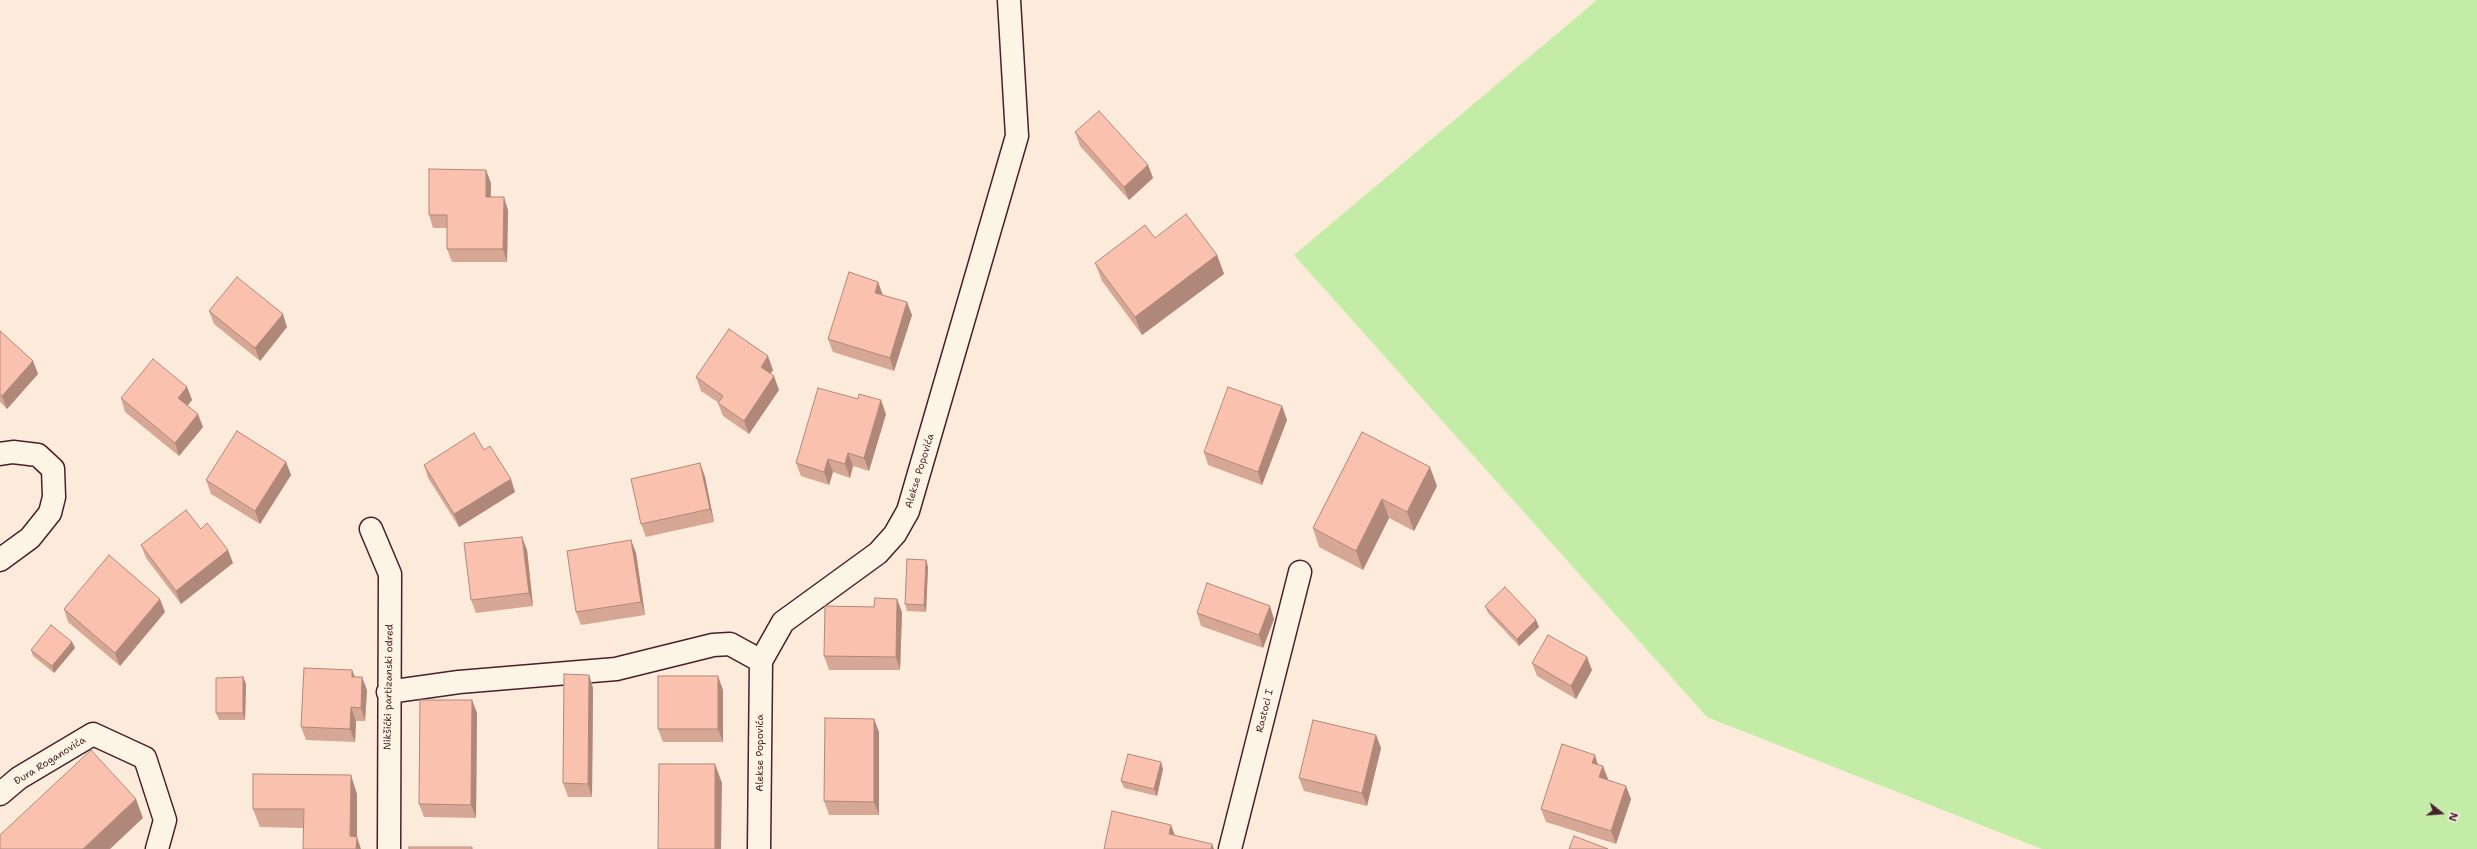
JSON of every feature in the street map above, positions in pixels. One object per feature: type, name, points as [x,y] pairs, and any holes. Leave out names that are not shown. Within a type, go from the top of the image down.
[{"type":"street","name":"Alekse Popovića","points":[[759,849],[761,661],[783,622],[878,553],[895,534],[908,511],[1017,136],[1009,0]]},
{"type":"street","points":[[0,454],[13,452],[38,455],[53,469],[54,497],[50,513],[30,538],[0,560]]},
{"type":"street","name":"Nikšićki partizanski odred","points":[[371,529],[390,574],[388,849]]},
{"type":"street","name":"Rastoci I","points":[[1230,849],[1300,572]]},
{"type":"street","points":[[388,692],[459,682],[616,669],[713,645],[730,644],[761,661]]},
{"type":"street","name":"Đura Roganovića","points":[[0,794],[20,778],[93,734],[145,758],[165,820],[157,849]]},
{"type":"green space","points":[[1597,0],[2477,0],[2477,849],[2042,849],[1707,717],[1294,255]]},
{"type":"building","points":[[1099,111],[1148,165],[1124,187],[1075,132]]},
{"type":"building","points":[[429,169],[486,170],[486,197],[504,197],[503,249],[447,249],[447,215],[429,215]]},
{"type":"building","points":[[1186,214],[1217,255],[1135,317],[1095,263],[1145,225],[1155,238]]},
{"type":"building","points":[[849,272],[878,282],[875,293],[907,302],[890,358],[828,339]]},
{"type":"building","points":[[237,277],[283,314],[255,348],[209,311]]},
{"type":"building","points":[[729,329],[768,356],[761,367],[774,376],[744,421],[718,403],[723,396],[696,377]]},
{"type":"building","points":[[0,331],[33,361],[2,396],[0,394]]},
{"type":"building","points":[[153,359],[187,387],[178,398],[198,414],[175,443],[121,398]]},
{"type":"building","points":[[1228,387],[1282,406],[1258,472],[1204,452]]},
{"type":"building","points":[[818,388],[858,399],[859,394],[881,400],[864,458],[848,453],[845,464],[828,459],[824,472],[796,463]]},
{"type":"building","points":[[237,431],[286,462],[255,511],[206,480]]},
{"type":"building","points":[[1362,432],[1430,467],[1407,512],[1382,499],[1356,551],[1313,528]]},
{"type":"building","points":[[474,433],[484,450],[490,446],[511,479],[454,514],[424,465]]},
{"type":"building","points":[[700,463],[710,509],[641,524],[631,479]]},
{"type":"building","points":[[186,510],[201,529],[207,523],[228,550],[176,591],[141,545]]},
{"type":"building","points":[[522,537],[529,593],[471,600],[464,543]]},
{"type":"building","points":[[631,540],[641,602],[576,612],[567,551]]},
{"type":"building","points":[[109,555],[160,599],[115,653],[64,609]]},
{"type":"building","points":[[907,559],[926,560],[924,605],[905,604]]},
{"type":"building","points":[[1207,583],[1270,606],[1259,635],[1197,613]]},
{"type":"building","points":[[1505,587],[1536,620],[1517,639],[1485,606]]},
{"type":"building","points":[[875,598],[897,599],[896,657],[824,656],[825,606],[874,607]]},
{"type":"building","points":[[51,625],[72,642],[52,666],[31,650]]},
{"type":"building","points":[[1548,635],[1587,657],[1571,686],[1532,663]]},
{"type":"building","points":[[304,668],[352,670],[352,677],[362,677],[361,708],[351,707],[350,729],[301,727]]},
{"type":"building","points":[[564,674],[589,675],[588,784],[563,783]]},
{"type":"building","points":[[658,676],[718,676],[718,729],[658,729]]},
{"type":"building","points":[[243,677],[243,713],[216,713],[216,678]]},
{"type":"building","points":[[420,700],[472,700],[471,805],[419,804]]},
{"type":"building","points":[[825,718],[874,719],[874,802],[824,801]]},
{"type":"building","points":[[1313,720],[1376,735],[1362,793],[1299,778]]},
{"type":"building","points":[[1562,744],[1595,755],[1592,763],[1603,766],[1599,777],[1626,786],[1611,831],[1541,809]]},
{"type":"building","points":[[91,750],[136,799],[83,849],[0,849],[0,835]]},
{"type":"building","points":[[1128,754],[1161,762],[1154,789],[1121,781]]},
{"type":"building","points":[[659,764],[715,764],[715,849],[658,849]]},
{"type":"building","points":[[253,774],[351,775],[350,836],[357,837],[356,849],[303,849],[304,809],[253,809]]},
{"type":"building","points":[[1112,811],[1171,825],[1169,834],[1212,844],[1211,849],[1104,849]]},
{"type":"building","points":[[1574,836],[1608,849],[1569,849]]},
{"type":"building","points":[[409,847],[472,847],[472,849],[409,849]]}]
